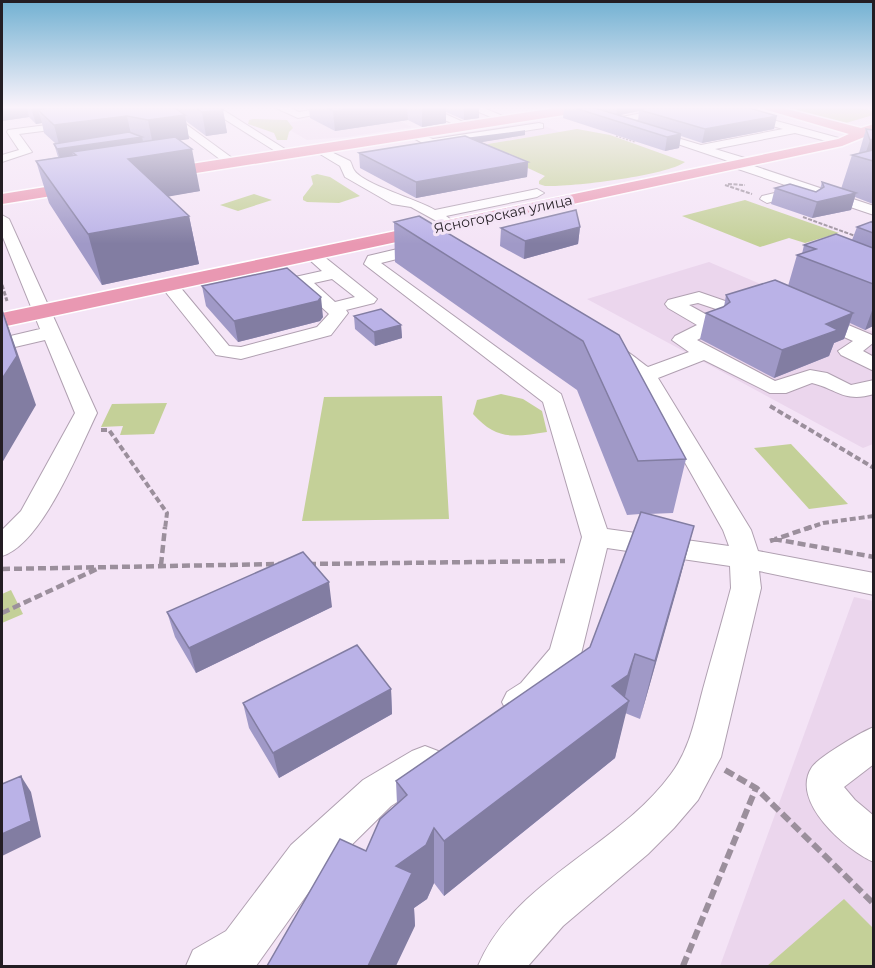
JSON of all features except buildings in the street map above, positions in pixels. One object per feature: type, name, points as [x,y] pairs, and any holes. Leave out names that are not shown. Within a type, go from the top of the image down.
[{"type":"main road","points":[[132,178],[184,164],[233,163],[292,153]]},
{"type":"main road","name":"Ясногорская улица","points":[[2,320],[45,322],[169,285],[778,153]]},
{"type":"main road","points":[[2,199],[109,182]]},
{"type":"street","points":[[2,159],[22,153]]},
{"type":"street","points":[[221,153],[233,163]]},
{"type":"street","points":[[329,153],[352,163],[349,174],[399,202],[415,204],[453,196]]},
{"type":"street","points":[[404,154],[410,153]]},
{"type":"street","points":[[712,153],[873,211]]},
{"type":"street","points":[[734,161],[759,153]]},
{"type":"street","points":[[159,160],[184,164]]},
{"type":"street","points":[[482,190],[517,183],[561,201]]},
{"type":"street","points":[[817,192],[840,186]]},
{"type":"street","points":[[434,214],[537,193]]},
{"type":"street","points":[[767,199],[787,194],[873,223]]},
{"type":"street","points":[[415,204],[451,225]]},
{"type":"street","points":[[2,219],[86,413],[32,516],[2,546]]},
{"type":"street","points":[[416,232],[438,249],[374,259],[372,264],[553,399],[592,549],[565,654],[532,693],[494,718]]},
{"type":"street","points":[[311,254],[368,299],[333,308]]},
{"type":"street","points":[[169,285],[224,351],[241,353],[324,331],[339,313],[302,281],[335,273]]},
{"type":"street","points":[[771,298],[758,298],[728,308],[699,297],[674,304],[711,324],[682,340],[770,387],[783,386],[810,375],[850,392],[860,392],[873,386]]},
{"type":"street","points":[[798,309],[865,339],[863,343],[848,351],[873,365]]},
{"type":"street","points":[[2,344],[45,322]]},
{"type":"street","points":[[501,966],[510,952],[542,917],[670,806],[693,779],[704,757],[746,588],[743,545],[737,530],[646,375],[597,342]]},
{"type":"street","points":[[646,375],[704,353]]},
{"type":"street","points":[[592,549],[745,558],[873,584]]},
{"type":"street","points":[[873,742],[826,778],[824,785],[830,802],[873,842]]},
{"type":"street","points":[[232,962],[306,860],[377,793],[455,743]]},
{"type":"path","points":[[764,403],[873,468]]},
{"type":"path","points":[[76,431],[109,430],[167,513],[161,565]]},
{"type":"path","points":[[873,516],[823,523],[773,539],[873,557]]},
{"type":"path","points":[[304,564],[592,549]]},
{"type":"path","points":[[2,570],[292,564]]},
{"type":"path","points":[[2,613],[103,567]]},
{"type":"path","points":[[704,757],[756,788],[873,904]]},
{"type":"path","points":[[683,966],[756,788]]},
{"type":"shaded area","points":[[709,262],[873,332],[873,444],[863,448],[587,299]]},
{"type":"shaded area","points":[[854,597],[873,601],[873,966],[720,966]]},
{"type":"green space","points":[[496,153],[660,153],[685,162],[658,172],[596,183],[545,186],[539,184],[545,176]]},
{"type":"green space","points":[[317,174],[330,177],[360,196],[339,203],[303,200],[313,184],[311,176]]},
{"type":"green space","points":[[254,194],[272,200],[238,211],[220,205]]},
{"type":"green space","points":[[745,200],[839,233],[805,243],[789,238],[760,247],[682,216]]},
{"type":"green space","points":[[501,394],[523,399],[542,411],[547,432],[507,435],[490,429],[482,423],[473,414],[477,400]]},
{"type":"green space","points":[[442,396],[449,519],[302,521],[324,397]]},
{"type":"green space","points":[[167,403],[154,434],[120,435],[123,426],[101,427],[112,404]]},
{"type":"green space","points":[[791,444],[848,504],[809,509],[754,448]]},
{"type":"green space","points":[[11,590],[23,614],[2,623],[2,594]]},
{"type":"green space","points":[[844,899],[873,928],[873,966],[767,966]]}]
